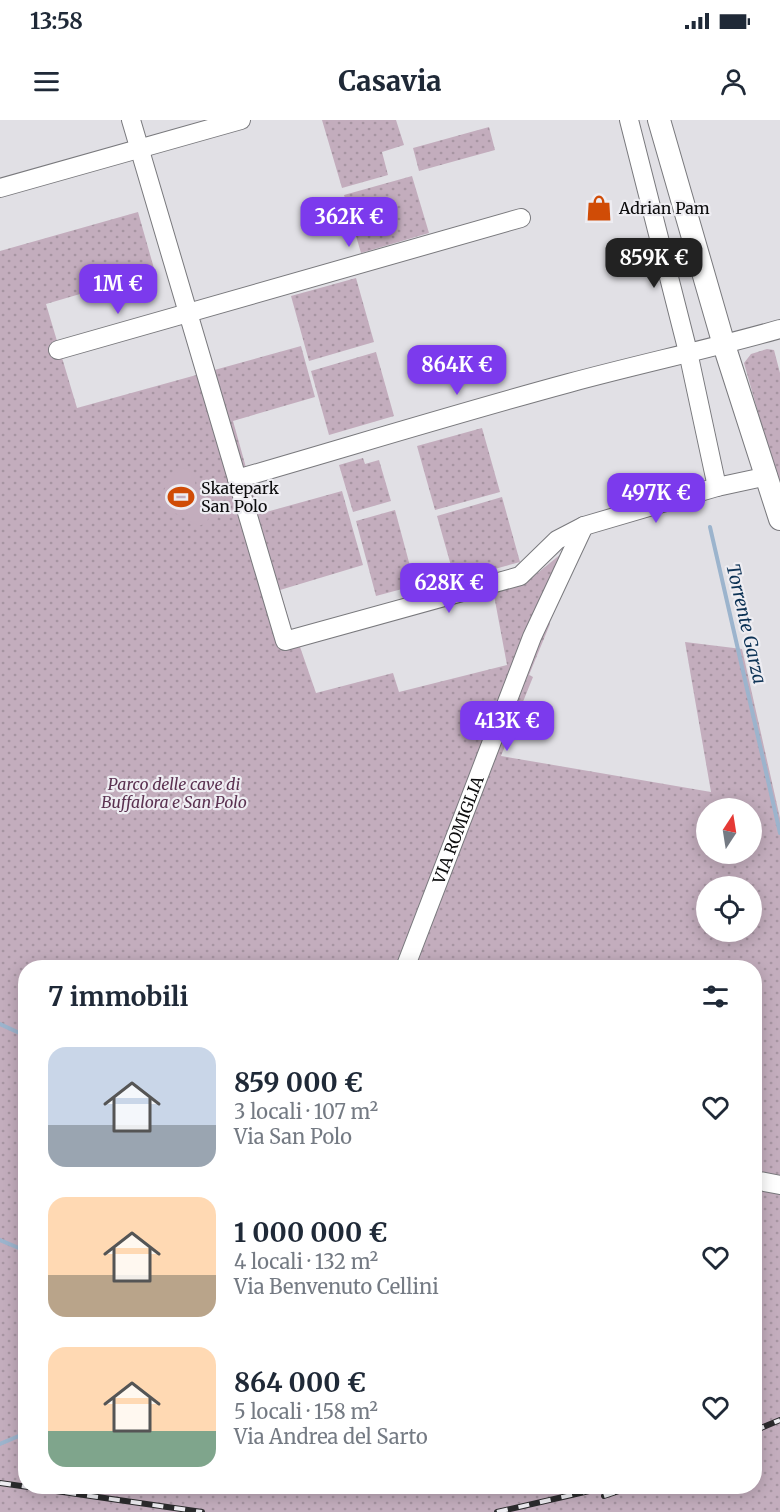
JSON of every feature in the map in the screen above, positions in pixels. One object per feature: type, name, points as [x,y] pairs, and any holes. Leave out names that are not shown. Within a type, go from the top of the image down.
[{"type":"main road","points":[[658,120],[724,345],[780,519]]},
{"type":"street","points":[[131,120],[285,641],[520,576],[557,540],[584,526],[717,487],[768,476]]},
{"type":"street","points":[[0,188],[241,120]]},
{"type":"street","points":[[629,120],[688,352],[717,487]]},
{"type":"street","points":[[58,350],[521,218]]},
{"type":"street","points":[[237,479],[556,386],[780,329]]},
{"type":"street","name":"VIA ROMIGLIA","points":[[408,960],[532,637],[584,526]]},
{"type":"street","points":[[762,1182],[780,1185]]},
{"type":"green space","points":[[322,120],[396,120],[404,145],[382,152],[388,175],[342,188]]},
{"type":"green space","points":[[489,127],[495,150],[419,171],[413,148]]},
{"type":"green space","points":[[412,176],[429,233],[361,253],[344,195]]},
{"type":"green space","name":"Parco delle cave di Buffalora e San Polo","points":[[138,212],[155,272],[46,304],[77,408],[301,346],[315,397],[233,421],[259,514],[342,491],[363,565],[280,590],[294,638],[299,644],[316,693],[393,673],[399,692],[507,665],[493,590],[529,580],[577,541],[545,610],[550,624],[529,675],[533,677],[501,756],[711,792],[685,642],[742,649],[780,818],[780,1512],[0,1512],[0,251]]},
{"type":"green space","points":[[356,278],[374,342],[309,361],[291,296]]},
{"type":"green space","points":[[767,349],[774,350],[780,373],[780,490],[744,363],[751,354]]},
{"type":"green space","points":[[376,352],[394,416],[329,435],[311,371]]},
{"type":"green space","points":[[482,428],[500,492],[435,510],[417,446]]},
{"type":"green space","points":[[363,458],[365,464],[379,460],[391,501],[353,512],[339,465]]},
{"type":"green space","name":"Skatepark San Polo","points":[[183,468],[193,474],[195,492],[210,506],[212,512],[206,523],[199,526],[162,506],[162,495],[167,485]]},
{"type":"green space","points":[[502,497],[520,562],[455,580],[437,516]]},
{"type":"green space","points":[[395,510],[414,581],[401,585],[402,589],[376,596],[356,521]]},
{"type":"waterway","name":"Torrente Garza","points":[[710,527],[780,833]]},
{"type":"waterway","points":[[0,1024],[18,1032]]},
{"type":"waterway","points":[[0,1240],[18,1248]]},
{"type":"waterway","points":[[0,1444],[18,1436]]},
{"type":"railway","points":[[762,1428],[780,1420]]},
{"type":"railway","points":[[0,1483],[18,1486]]},
{"type":"railway","points":[[77,1494],[202,1512]]},
{"type":"railway","points":[[497,1512],[576,1494]]},
{"type":"railway","points":[[604,1496],[610,1494]]},
{"type":"place","name":"Adrian Pam","points":[[599,208]]},
{"type":"place","name":"Skatepark San Polo","points":[[181,497]]}]
